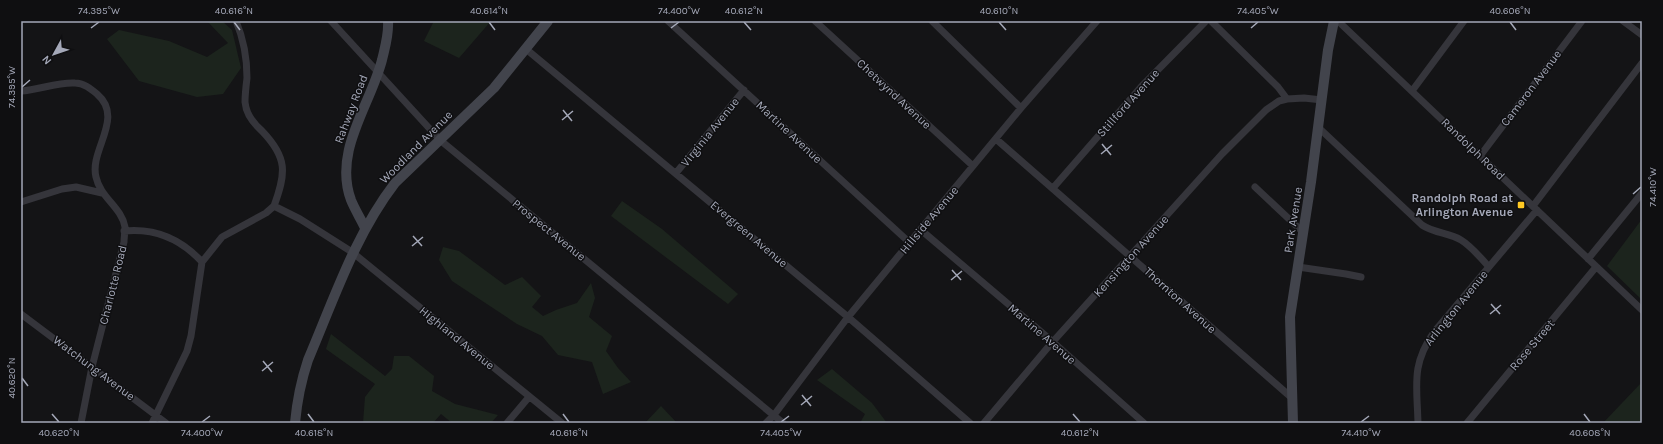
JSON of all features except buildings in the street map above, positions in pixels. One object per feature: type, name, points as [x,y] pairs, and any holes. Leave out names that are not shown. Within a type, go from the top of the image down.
[{"type":"street","points":[[152,423],[187,350],[191,336],[202,262],[222,237],[266,213],[274,206],[279,191],[282,161],[279,152],[272,142],[254,124],[245,103],[246,48],[242,33],[236,21]]},
{"type":"street","name":"Prospect Avenue","points":[[331,21],[440,140],[783,423]]},
{"type":"street","name":"Rahway Road","points":[[365,228],[351,200],[347,161],[348,150],[379,72],[387,40],[388,21]]},
{"type":"street","name":"Woodland Avenue","points":[[295,423],[296,406],[302,380],[353,253],[365,228],[382,200],[395,182],[494,88],[548,21]]},
{"type":"street","name":"Martine Avenue","points":[[668,21],[910,243]]},
{"type":"street","name":"Chetwynd Avenue","points":[[815,21],[973,166]]},
{"type":"street","points":[[932,21],[1021,108]]},
{"type":"street","name":"Hillside Avenue","points":[[766,423],[774,415],[848,317],[1021,108],[1096,21]]},
{"type":"street","name":"Stillford Avenue","points":[[1053,188],[1141,87],[1206,21]]},
{"type":"street","points":[[1210,21],[1278,87],[1287,99],[1304,98],[1322,100]]},
{"type":"street","name":"Park Avenue","points":[[1293,423],[1290,317],[1319,128],[1328,50],[1334,21]]},
{"type":"street","name":"Randolph Road","points":[[1338,21],[1642,310]]},
{"type":"street","points":[[1412,91],[1464,21]]},
{"type":"street","name":"Cameron Avenue","points":[[1480,156],[1582,21]]},
{"type":"street","points":[[1623,21],[1642,35]]},
{"type":"street","name":"Evergreen Avenue","points":[[526,49],[848,317],[970,423]]},
{"type":"street","name":"Arlington Avenue","points":[[1418,423],[1416,374],[1424,347],[1434,332],[1489,267],[1535,208],[1642,63]]},
{"type":"street","points":[[21,91],[35,91],[77,83],[90,88],[100,96],[108,111],[107,125],[95,164],[95,177],[102,193],[122,218],[124,231]]},
{"type":"street","name":"Virginia Avenue","points":[[676,173],[744,90]]},
{"type":"street","name":"Kensington Avenue","points":[[984,423],[1053,342],[1222,154],[1273,104],[1287,99]]},
{"type":"street","points":[[1319,128],[1422,225],[1430,230],[1447,234],[1462,241],[1489,267]]},
{"type":"street","name":"Thornton Avenue","points":[[996,139],[1292,398]]},
{"type":"street","points":[[21,202],[62,189],[76,187],[102,193]]},
{"type":"street","points":[[1255,187],[1304,233]]},
{"type":"street","points":[[1588,259],[1642,193]]},
{"type":"street","name":"Highland Avenue","points":[[274,206],[300,220],[353,253],[562,423]]},
{"type":"street","name":"Martine Avenue","points":[[921,230],[1053,342],[1144,423]]},
{"type":"street","name":"Charlotte Road","points":[[81,423],[92,367],[124,242],[124,231],[145,231],[166,236],[182,244],[202,262]]},
{"type":"street","points":[[1298,267],[1361,277]]},
{"type":"street","name":"Rose Street","points":[[1467,423],[1596,267]]},
{"type":"street","name":"Watchung Avenue","points":[[21,314],[166,423]]},
{"type":"street","points":[[506,423],[529,397]]},
{"type":"shaded area","points":[[207,21],[222,21],[232,30],[241,68],[223,94],[197,97],[139,81],[107,39],[119,30],[169,41],[207,57],[228,43]]},
{"type":"shaded area","points":[[434,21],[491,21],[459,58],[424,41]]},
{"type":"shaded area","points":[[622,201],[662,229],[738,294],[728,304],[611,216]]},
{"type":"shaded area","points":[[1642,219],[1642,300],[1607,266]]},
{"type":"shaded area","points":[[443,247],[459,251],[505,285],[522,277],[541,296],[532,307],[543,316],[577,303],[591,283],[595,298],[589,317],[612,336],[606,351],[618,368],[631,382],[603,394],[592,362],[558,355],[542,336],[517,324],[452,281],[439,260]]},
{"type":"shaded area","points":[[331,334],[385,376],[392,369],[394,356],[409,356],[434,376],[432,391],[455,404],[498,415],[491,423],[452,423],[441,414],[433,423],[363,423],[365,397],[375,384],[326,349]]},
{"type":"shaded area","points":[[832,369],[872,403],[887,423],[860,423],[865,414],[817,380]]},
{"type":"shaded area","points":[[1642,382],[1642,423],[1603,423]]},
{"type":"shaded area","points":[[661,406],[677,423],[645,423]]},
{"type":"place","name":"Randolph Road at Arlington Avenue","points":[[1521,205]]}]
